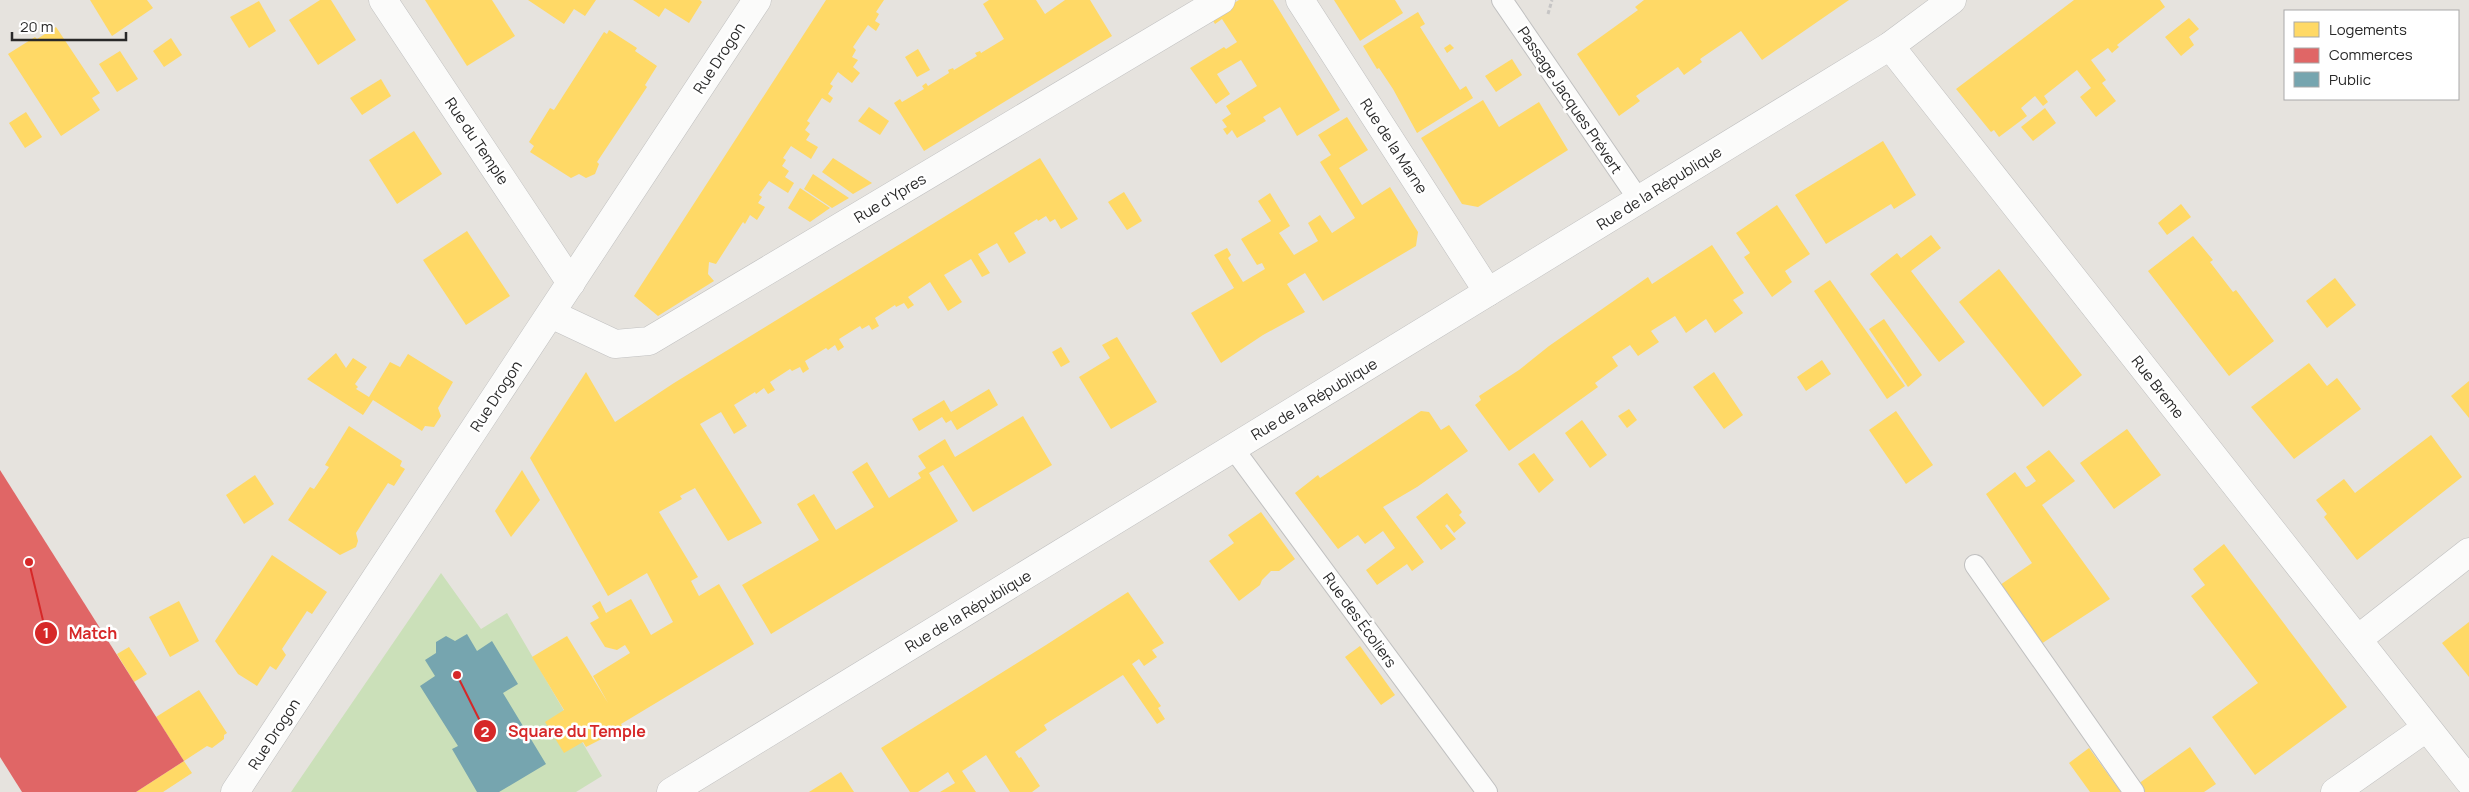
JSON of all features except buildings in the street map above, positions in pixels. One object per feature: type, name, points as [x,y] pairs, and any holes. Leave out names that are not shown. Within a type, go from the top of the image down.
[{"type":"street","name":"Rue du Temple","points":[[383,0],[571,283]]},
{"type":"street","name":"Rue Drogon","points":[[236,792],[758,0]]},
{"type":"street","name":"Rue d'Ypres","points":[[551,314],[615,344],[649,341],[1222,0]]},
{"type":"street","name":"Rue de la Marne","points":[[1300,0],[1488,292]]},
{"type":"street","name":"Rue de la République","points":[[671,792],[1890,46],[1952,0]]},
{"type":"street","name":"Rue Breme","points":[[1890,46],[2469,781]]},
{"type":"street","points":[[2358,639],[2469,552]]},
{"type":"street","points":[[2336,792],[2426,728]]},
{"type":"lane","name":"Passage Jacques Prévert","points":[[1502,0],[1639,200]]},
{"type":"lane","name":"Rue des Écoliers","points":[[1233,448],[1487,792]]},
{"type":"lane","points":[[1975,565],[2134,792]]},
{"type":"green space","points":[[441,573],[481,629],[507,613],[602,776],[576,792],[291,792]]},
{"type":"place","name":"Match","points":[[29,562]]},
{"type":"place","name":"Square du Temple","points":[[457,675]]}]
